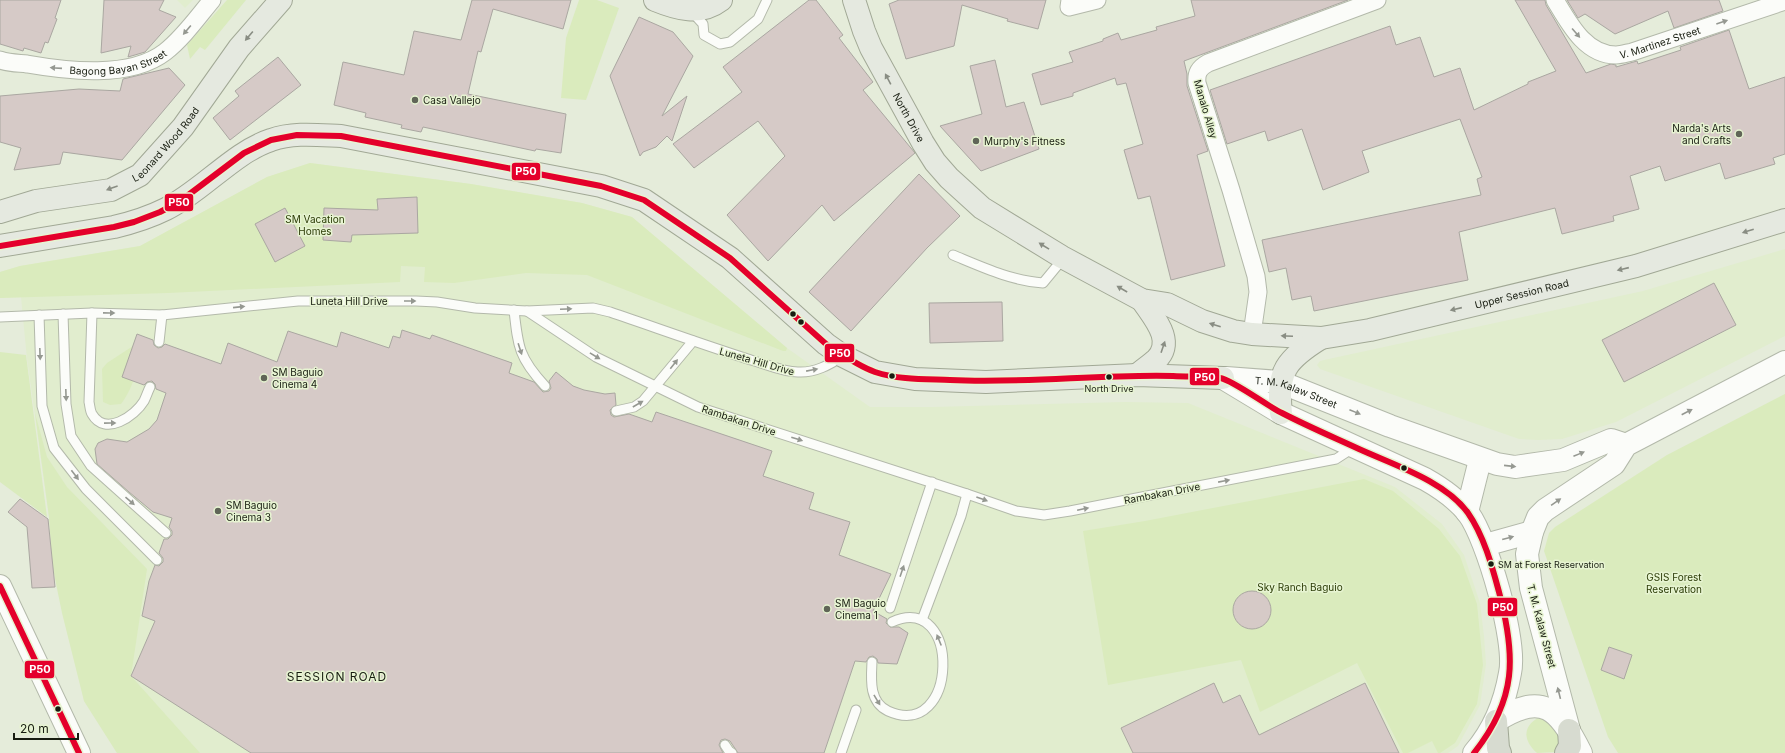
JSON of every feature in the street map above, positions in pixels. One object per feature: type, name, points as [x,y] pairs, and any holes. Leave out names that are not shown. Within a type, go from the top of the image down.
[{"type":"highway","points":[[1496,721],[1498,748],[1500,753]]},
{"type":"highway","points":[[1566,753],[1570,746],[1569,730]]},
{"type":"main road","name":"Leonard Wood Road","points":[[0,212],[36,201],[111,190],[140,174],[183,127],[239,48],[281,0]]},
{"type":"main road","points":[[654,0],[691,11],[713,6],[721,0]]},
{"type":"main road","name":"North Drive","points":[[854,0],[864,31],[872,48],[923,143],[949,178],[982,208],[1062,257],[1142,300],[1167,304],[1202,321],[1233,331],[1252,334]]},
{"type":"main road","points":[[0,246],[114,228],[130,223],[166,209],[250,150],[271,140],[299,135],[341,136],[601,186],[644,200],[730,258],[826,344],[843,356],[875,372],[916,379],[986,382],[1137,375],[1223,378]]},
{"type":"main road","name":"Upper Session Road","points":[[1252,334],[1322,338],[1370,330],[1636,266],[1785,220]]},
{"type":"main road","points":[[1137,375],[1157,359],[1163,350],[1165,340],[1162,329],[1142,300]]},
{"type":"main road","points":[[1281,413],[1279,398],[1280,382],[1292,358],[1322,338]]},
{"type":"main road","points":[[1626,445],[1785,362]]},
{"type":"main road","name":"T. M. Kalaw Street","points":[[1223,378],[1280,382],[1480,460],[1515,467],[1563,460],[1611,440],[1626,445],[1614,464],[1545,510],[1538,517],[1532,532],[1527,554],[1531,588],[1569,730]]},
{"type":"main road","name":"T. M. Kalaw Street","points":[[1223,378],[1281,413],[1425,479],[1446,491],[1467,512],[1485,545],[1501,597],[1510,651],[1511,672],[1496,721],[1484,742],[1474,753]]},
{"type":"main road","points":[[1467,512],[1480,460]]},
{"type":"main road","points":[[1485,545],[1532,532]]},
{"type":"main road","points":[[0,586],[79,753]]},
{"type":"main road","points":[[1496,721],[1513,710],[1529,706],[1541,707],[1552,712],[1560,719],[1569,730],[1581,753]]},
{"type":"street","name":"Bagong Bayan Street","points":[[0,60],[49,68],[106,71],[139,64],[164,53],[177,41],[212,0]]},
{"type":"street","points":[[1070,0],[1068,7],[1097,0]]},
{"type":"street","name":"Manalo Alley","points":[[1252,334],[1258,292],[1256,276],[1196,76],[1200,68],[1208,63],[1377,0]]},
{"type":"street","name":"V. Martinez Street","points":[[1555,0],[1574,30],[1587,44],[1604,53],[1617,55],[1654,45],[1785,1]]},
{"type":"lane","points":[[691,11],[703,24],[704,35],[720,44],[730,42],[758,19],[767,0]]},
{"type":"lane","points":[[953,255],[1007,276],[1028,282],[1043,283],[1057,266],[1062,257]]},
{"type":"lane","name":"Luneta Hill Drive","points":[[0,317],[92,313],[162,315],[298,301],[437,302],[474,308],[527,311],[593,308],[610,312],[692,341],[784,370],[798,372],[812,371],[827,367],[843,356]]},
{"type":"lane","points":[[514,310],[520,350],[530,370],[545,386]]},
{"type":"lane","name":"Rambakan Drive","points":[[527,311],[596,357],[655,388],[698,407],[932,482],[1016,511],[1044,515],[1070,511],[1336,459],[1355,446]]},
{"type":"lane","points":[[92,313],[89,402],[92,415],[102,422],[112,424],[124,421],[136,411],[144,401],[150,387]]},
{"type":"lane","points":[[63,314],[66,404],[71,436],[91,466],[166,533]]},
{"type":"lane","points":[[39,315],[42,406],[54,448],[86,489],[157,560]]},
{"type":"lane","points":[[159,342],[162,315]]},
{"type":"lane","points":[[616,411],[634,407],[643,401],[692,341]]},
{"type":"lane","points":[[890,608],[932,482]]},
{"type":"lane","points":[[922,620],[961,516],[967,494]]},
{"type":"lane","points":[[872,662],[870,684],[883,709],[896,715],[911,714],[925,710],[934,699],[940,687],[943,673],[941,645],[936,633],[922,620],[906,618],[892,622]]},
{"type":"lane","points":[[841,753],[856,710]]},
{"type":"lane","points":[[725,745],[732,753]]},
{"type":"shaded area","points":[[177,0],[193,0],[185,8]]},
{"type":"shaded area","points":[[310,163],[471,184],[582,203],[632,217],[787,348],[870,407],[932,407],[1125,402],[1188,403],[1395,487],[1442,524],[1464,555],[1480,603],[1484,636],[1486,664],[1480,705],[1458,746],[1448,753],[117,753],[84,701],[49,517],[27,359],[21,297],[0,298],[0,272],[20,266],[140,246],[267,177]]},
{"type":"shaded area","points":[[1785,249],[1785,336],[1616,422],[1562,439],[1519,439],[1320,369],[1317,365],[1320,361],[1324,360],[1643,291]]},
{"type":"green space","points":[[227,0],[246,0],[205,50],[200,47],[190,59],[187,45]]},
{"type":"green space","points":[[579,0],[597,0],[619,8],[586,100],[561,98],[566,38]]},
{"type":"green space","name":"SM Vacation Homes","points":[[310,163],[471,184],[582,203],[632,217],[787,348],[786,351],[587,275],[526,273],[454,283],[424,282],[425,267],[401,266],[400,282],[168,293],[0,298],[0,272],[20,266],[140,246],[267,177]]},
{"type":"green space","points":[[136,344],[136,368],[130,389],[121,404],[110,405],[103,402],[102,369],[107,363]]},
{"type":"green space","points":[[0,352],[26,355],[47,517],[0,482]]},
{"type":"green space","name":"GSIS Forest Reservation","points":[[1785,394],[1785,753],[1618,753],[1608,737],[1544,551],[1549,533],[1555,527],[1667,455]]},
{"type":"green space","points":[[35,413],[47,457],[67,487],[147,569],[131,676],[200,753],[117,753],[84,701],[62,613],[52,564],[49,517]]},
{"type":"green space","name":"Sky Ranch Baguio","points":[[1364,479],[1393,491],[1439,529],[1460,556],[1477,604],[1483,665],[1477,704],[1455,743],[1440,753],[1438,753],[1432,741],[1408,753],[1403,753],[1357,663],[1260,712],[1241,660],[1108,685],[1083,531],[1145,521]]},
{"type":"green space","points":[[1545,715],[1565,734],[1556,752],[1537,753],[1528,742],[1527,731],[1532,722]]},
{"type":"building","points":[[0,0],[61,0],[55,18],[57,19],[48,43],[45,42],[41,53],[24,48],[23,51],[0,44]]},
{"type":"building","points":[[104,0],[164,0],[159,10],[176,17],[145,52],[128,57],[131,46],[101,53]]},
{"type":"building","name":"Casa Vallejo","points":[[472,0],[571,0],[563,29],[493,9],[481,52],[478,51],[468,94],[566,114],[561,153],[536,149],[535,151],[423,127],[421,132],[401,128],[402,125],[365,117],[366,113],[334,105],[343,62],[404,75],[414,31],[461,40]]},
{"type":"building","points":[[809,0],[816,0],[843,35],[839,38],[873,82],[863,90],[915,153],[834,221],[822,205],[768,261],[727,215],[785,156],[758,121],[694,168],[673,144],[742,92],[723,67]]},
{"type":"building","points":[[899,0],[1046,0],[1038,29],[1007,21],[1008,19],[962,5],[954,46],[906,59],[889,4]]},
{"type":"building","points":[[1191,0],[1348,0],[1184,61],[1187,74],[1187,86],[1208,151],[1197,155],[1225,266],[1171,280],[1150,196],[1138,199],[1124,150],[1143,144],[1126,83],[1117,85],[1115,78],[1073,93],[1073,96],[1041,105],[1032,74],[1073,62],[1069,52],[1103,41],[1103,39],[1118,33],[1121,40],[1157,30],[1156,27],[1195,16]]},
{"type":"building","points":[[1515,0],[1545,0],[1546,5],[1586,73],[1611,64],[1616,65],[1616,67],[1637,61],[1638,64],[1681,50],[1680,47],[1729,30],[1749,89],[1785,77],[1785,154],[1773,158],[1775,164],[1725,179],[1720,163],[1665,181],[1660,166],[1630,176],[1639,209],[1613,216],[1614,221],[1562,234],[1555,208],[1459,232],[1468,280],[1314,311],[1311,296],[1292,300],[1286,268],[1269,272],[1262,240],[1481,195],[1477,179],[1482,177],[1460,119],[1362,151],[1369,172],[1323,190],[1302,129],[1268,141],[1265,131],[1227,144],[1210,90],[1390,26],[1396,45],[1420,37],[1434,77],[1460,68],[1474,110],[1528,84],[1528,82],[1556,71]]},
{"type":"building","points":[[1567,0],[1719,0],[1723,11],[1674,28],[1668,11],[1615,34],[1585,14],[1578,18]]},
{"type":"building","points":[[639,17],[673,32],[693,56],[662,116],[687,96],[672,141],[667,136],[656,147],[643,152],[640,156],[610,76]]},
{"type":"building","points":[[278,57],[301,85],[230,140],[213,118],[239,96],[235,91]]},
{"type":"building","points":[[995,60],[1006,107],[1024,102],[1039,149],[981,171],[940,126],[982,114],[970,66]]},
{"type":"building","points":[[169,68],[185,85],[122,160],[63,152],[60,164],[14,170],[21,148],[0,142],[0,96],[79,89],[120,91],[123,79]]},
{"type":"building","points":[[919,174],[960,216],[927,248],[851,331],[809,292]]},
{"type":"building","points":[[417,197],[418,233],[352,235],[351,242],[323,240],[324,208],[378,210],[377,199]]},
{"type":"building","points":[[285,208],[305,246],[275,262],[255,224]]},
{"type":"building","points":[[1714,283],[1736,325],[1624,382],[1602,340]]},
{"type":"building","points":[[1002,302],[1003,341],[930,343],[929,303]]},
{"type":"building","points":[[402,330],[430,339],[432,335],[512,363],[509,373],[534,382],[543,392],[549,391],[551,388],[549,381],[556,372],[573,386],[584,390],[605,394],[615,393],[616,405],[610,410],[611,415],[614,417],[629,414],[652,422],[656,412],[772,451],[763,476],[814,493],[809,509],[850,522],[839,555],[891,574],[873,611],[887,619],[886,623],[890,627],[899,627],[908,633],[897,664],[878,663],[877,659],[873,656],[869,657],[866,662],[855,661],[824,753],[738,753],[730,741],[725,739],[721,740],[719,745],[723,753],[251,753],[131,676],[155,621],[142,616],[149,581],[155,565],[159,566],[163,562],[163,558],[159,553],[164,539],[168,539],[172,535],[172,531],[169,527],[172,518],[153,512],[97,464],[95,449],[98,443],[107,439],[127,442],[149,429],[157,420],[166,393],[156,389],[155,384],[152,381],[147,382],[144,385],[122,377],[137,334],[153,340],[154,345],[158,348],[165,344],[221,364],[228,343],[277,362],[288,331],[337,347],[341,332],[389,348],[393,336],[400,338]]},
{"type":"building","points":[[20,499],[48,519],[55,587],[32,588],[27,527],[8,512]]},
{"type":"building","points":[[1252,591],[1262,594],[1268,600],[1271,610],[1268,620],[1262,626],[1252,629],[1242,626],[1236,620],[1233,610],[1236,600],[1242,594]]},
{"type":"building","points":[[1609,647],[1632,655],[1624,679],[1601,670]]},
{"type":"building","points":[[1214,683],[1223,703],[1240,695],[1259,735],[1365,683],[1399,753],[1133,753],[1121,728]]},
{"type":"transit line","name":"P50","points":[[0,246],[114,227],[134,222],[160,212],[179,202],[244,153],[271,140],[297,135],[341,136],[601,186],[644,200],[730,258],[826,344],[850,360],[884,375],[912,379],[978,381],[1117,376],[1208,377],[1226,380],[1291,418],[1433,483],[1458,502],[1474,522],[1487,551],[1499,592],[1505,615],[1510,657],[1509,676],[1505,695],[1498,714],[1488,733],[1474,753]]},
{"type":"transit line","name":"P50","points":[[0,586],[79,753]]},
{"type":"place","name":"Casa Vallejo","points":[[415,100]]},
{"type":"place","name":"Narda's Arts and Crafts","points":[[1739,134]]},
{"type":"place","name":"Murphy's Fitness","points":[[976,141]]},
{"type":"place","name":"North Drive","points":[[1109,377]]},
{"type":"place","name":"SM Baguio Cinema 4","points":[[264,378]]},
{"type":"place","name":"SM Baguio Cinema 3","points":[[218,511]]},
{"type":"place","name":"SM at Forest Reservation","points":[[1491,564]]},
{"type":"place","name":"SM Baguio Cinema 1","points":[[827,609]]},
{"type":"district","name":"SESSION ROAD","points":[[337,676]]}]
